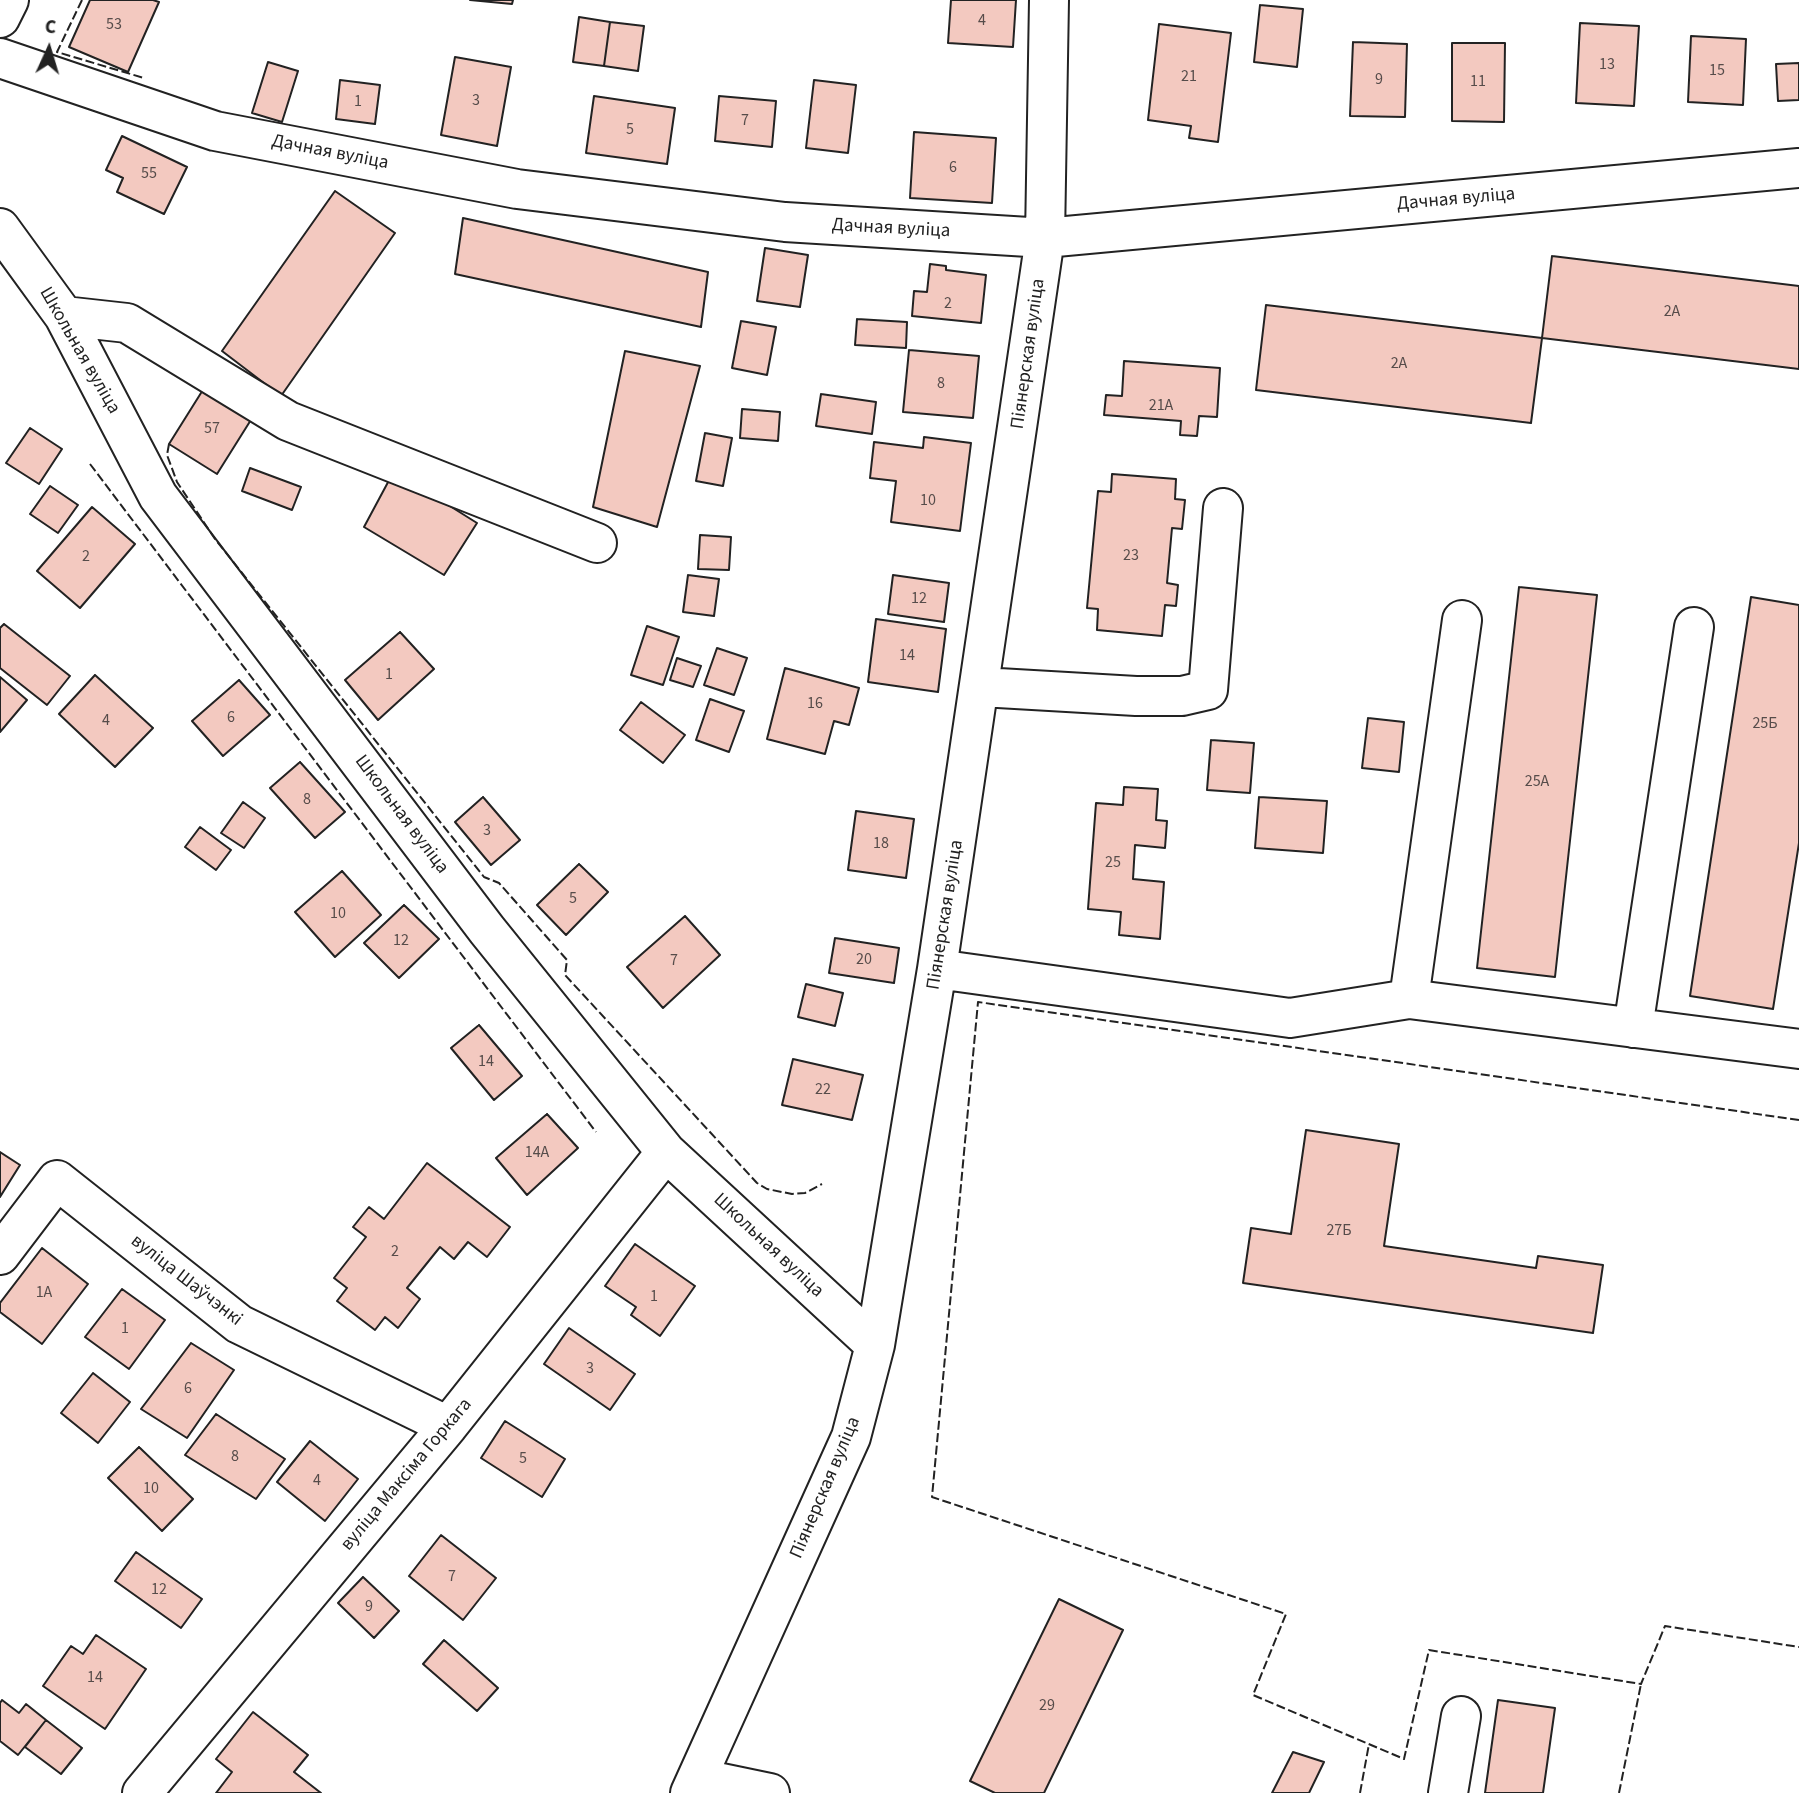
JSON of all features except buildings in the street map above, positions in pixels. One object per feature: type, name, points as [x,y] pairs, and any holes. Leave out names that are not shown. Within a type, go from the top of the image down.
[{"type":"street","points":[[0,18],[9,0]]},
{"type":"street","name":"Піянерская вуліца","points":[[694,1785],[851,1437],[875,1345],[981,687],[1045,238],[1049,0]]},
{"type":"street","name":"Дачная вуліца","points":[[0,58],[215,131],[517,189],[785,222],[1045,238],[1799,168]]},
{"type":"street","name":"Школьная вуліца","points":[[0,228],[64,316],[158,496],[487,930],[666,1152],[875,1345]]},
{"type":"street","points":[[64,316],[127,323],[288,421],[597,543]]},
{"type":"street","points":[[981,687],[1147,696],[1182,696],[1208,690],[1223,508]]},
{"type":"street","points":[[1409,999],[1462,620]]},
{"type":"street","points":[[1633,1028],[1694,628]]},
{"type":"street","points":[[937,969],[1290,1018],[1409,999],[1799,1049]]},
{"type":"street","name":"вуліца Максіма Горкага","points":[[142,1793],[449,1426],[666,1152]]},
{"type":"street","name":"вуліца Шаўчэнкі","points":[[0,1255],[57,1180],[239,1324],[449,1426]]},
{"type":"street","points":[[1448,1793],[1461,1716]]},
{"type":"street","points":[[694,1785],[771,1793]]},
{"type":"fence","points":[[82,0],[57,52],[144,78]]},
{"type":"fence","points":[[169,444],[167,455],[177,482],[215,539],[484,877],[499,883],[567,960],[565,975],[757,1183],[767,1189],[792,1194],[805,1193],[822,1184]]},
{"type":"fence","points":[[90,464],[596,1132]]},
{"type":"fence","points":[[1799,1120],[978,1002],[932,1497],[1286,1614],[1253,1695],[1404,1759],[1429,1650],[1641,1684],[1665,1626],[1799,1647]]},
{"type":"fence","points":[[1619,1793],[1641,1684]]},
{"type":"fence","points":[[1360,1793],[1369,1744]]}]
